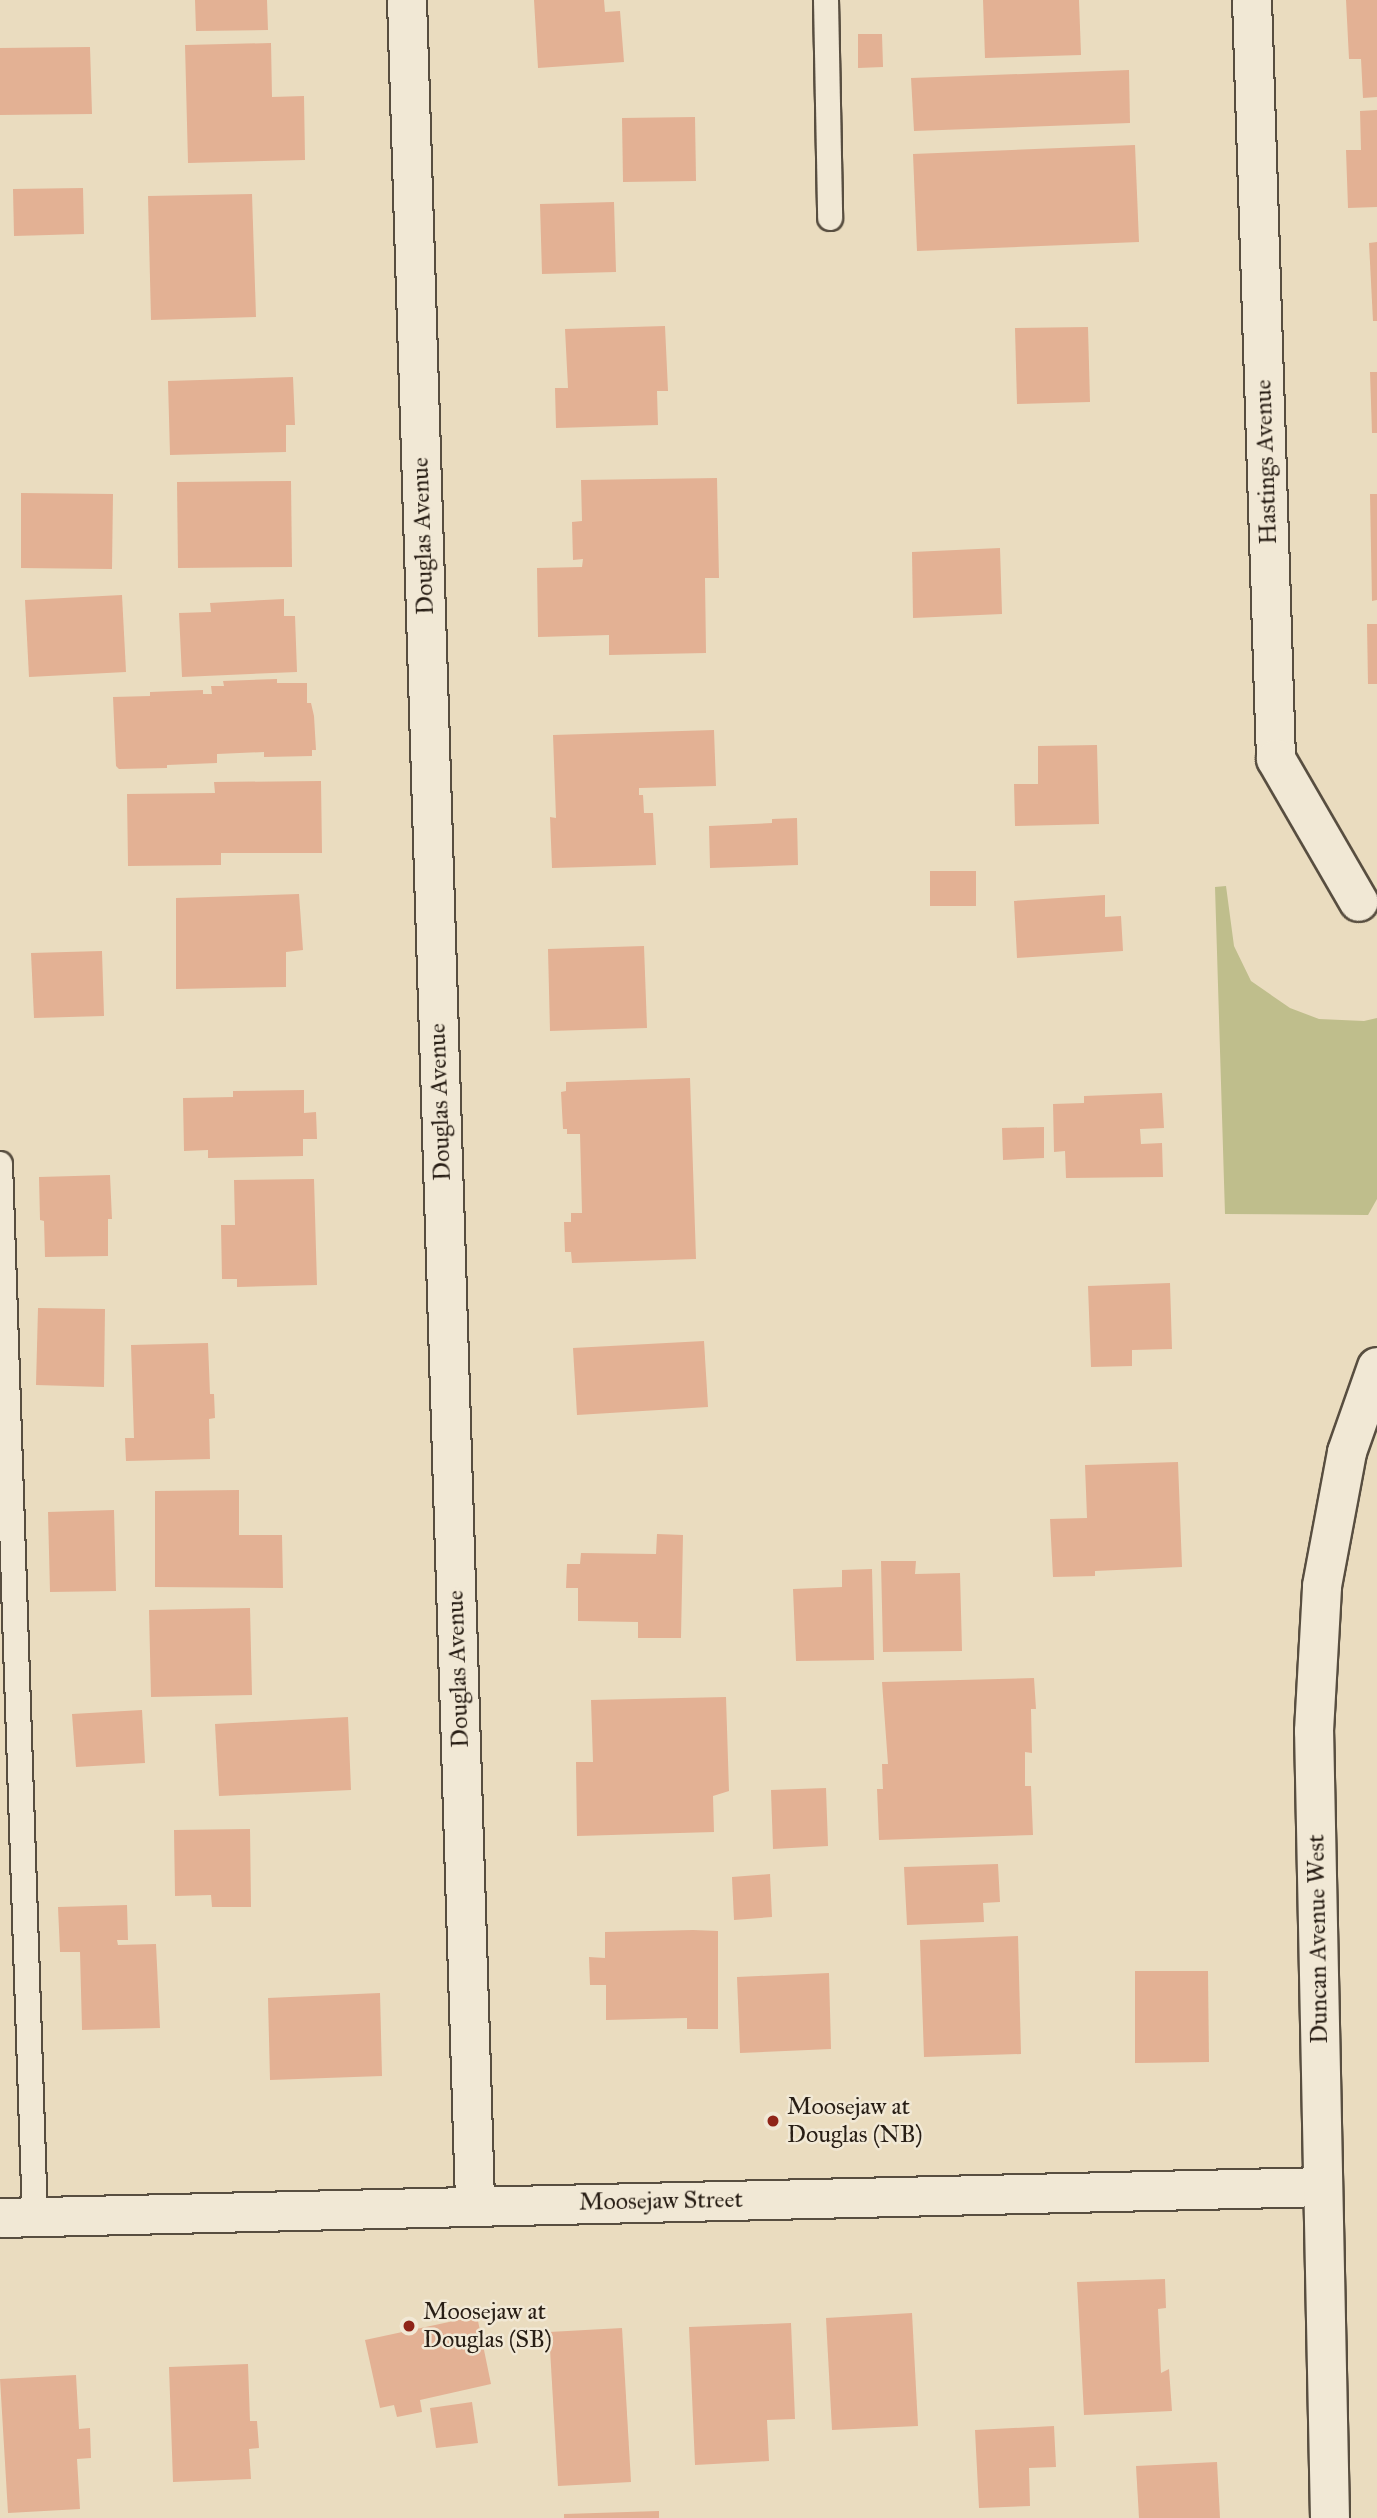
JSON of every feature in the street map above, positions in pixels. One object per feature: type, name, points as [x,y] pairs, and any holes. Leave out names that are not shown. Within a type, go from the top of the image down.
[{"type":"street","name":"Douglas Avenue","points":[[407,0],[475,2205]]},
{"type":"street","name":"Hastings Avenue","points":[[1252,0],[1276,759],[1359,902]]},
{"type":"street","name":"Duncan Avenue West","points":[[1329,2518],[1314,1731],[1322,1586],[1347,1452],[1377,1367]]},
{"type":"street","name":"Moosejaw Street","points":[[17,2218],[1322,2186]]},
{"type":"lane","points":[[826,0],[830,218]]},
{"type":"lane","points":[[0,1164],[17,2218]]},
{"type":"shaded area","points":[[1226,886],[1234,946],[1251,981],[1290,1008],[1319,1019],[1364,1021],[1377,1018],[1377,1199],[1368,1215],[1225,1214],[1215,887]]},
{"type":"building","points":[[195,0],[267,0],[268,30],[196,31]]},
{"type":"building","points":[[534,0],[604,0],[605,12],[620,11],[624,62],[538,68]]},
{"type":"building","points":[[983,0],[1079,0],[1081,55],[985,58]]},
{"type":"building","points":[[1346,0],[1377,0],[1377,97],[1363,98],[1361,59],[1349,59]]},
{"type":"building","points":[[858,34],[882,34],[883,67],[858,68]]},
{"type":"building","points":[[271,43],[272,97],[304,96],[305,160],[188,163],[185,45]]},
{"type":"building","points":[[90,47],[92,114],[0,115],[0,48]]},
{"type":"building","points":[[1129,70],[1130,123],[914,131],[911,78]]},
{"type":"building","points":[[1377,110],[1377,207],[1348,208],[1346,150],[1361,150],[1360,111]]},
{"type":"building","points":[[695,117],[696,181],[623,182],[622,118]]},
{"type":"building","points":[[1135,145],[1139,242],[917,251],[913,154]]},
{"type":"building","points":[[83,188],[84,234],[14,236],[13,189]]},
{"type":"building","points":[[252,194],[256,317],[151,320],[148,196]]},
{"type":"building","points":[[614,202],[616,272],[542,274],[540,204]]},
{"type":"building","points":[[1377,242],[1377,321],[1373,321],[1369,243]]},
{"type":"building","points":[[665,326],[668,391],[657,391],[658,425],[556,428],[555,388],[568,388],[565,329]]},
{"type":"building","points":[[1088,327],[1090,402],[1017,404],[1015,328]]},
{"type":"building","points":[[1370,372],[1377,372],[1377,433],[1372,433]]},
{"type":"building","points":[[293,377],[295,425],[286,425],[286,452],[170,455],[168,381]]},
{"type":"building","points":[[717,478],[719,578],[705,578],[706,653],[609,655],[609,635],[538,637],[537,568],[582,567],[583,559],[573,560],[572,522],[582,521],[581,480]]},
{"type":"building","points":[[291,481],[292,567],[178,568],[177,482]]},
{"type":"building","points":[[21,493],[113,494],[112,569],[21,568]]},
{"type":"building","points":[[1370,494],[1377,494],[1377,600],[1372,601]]},
{"type":"building","points":[[1000,548],[1002,614],[913,618],[912,552]]},
{"type":"building","points":[[122,595],[126,672],[29,677],[25,600]]},
{"type":"building","points":[[284,599],[284,616],[295,616],[297,672],[182,677],[179,613],[211,612],[210,603]]},
{"type":"building","points":[[1367,624],[1377,624],[1377,684],[1368,684]]},
{"type":"building","points":[[277,679],[277,683],[307,683],[307,703],[311,703],[314,716],[316,750],[312,750],[312,756],[264,757],[264,752],[217,754],[217,763],[167,765],[167,768],[119,769],[116,766],[113,697],[150,696],[150,692],[203,690],[203,694],[212,694],[211,686],[224,686],[223,681]]},
{"type":"building","points":[[714,730],[716,786],[639,788],[639,795],[643,795],[644,813],[653,813],[656,865],[552,868],[550,817],[556,818],[553,735]]},
{"type":"building","points":[[1097,745],[1099,824],[1015,826],[1014,784],[1038,784],[1038,746]]},
{"type":"building","points":[[321,781],[322,853],[221,853],[221,865],[128,866],[127,794],[215,793],[214,782]]},
{"type":"building","points":[[797,818],[798,865],[710,868],[709,826],[772,823],[772,819]]},
{"type":"building","points":[[930,871],[976,871],[976,906],[930,906]]},
{"type":"building","points":[[299,894],[303,950],[286,952],[286,987],[176,989],[176,898]]},
{"type":"building","points":[[1105,895],[1105,917],[1121,916],[1123,951],[1017,958],[1014,901]]},
{"type":"building","points":[[644,946],[647,1028],[550,1031],[548,949]]},
{"type":"building","points":[[102,951],[104,1016],[34,1018],[31,953]]},
{"type":"building","points":[[690,1078],[696,1259],[572,1263],[571,1252],[565,1252],[564,1222],[571,1222],[571,1213],[582,1213],[580,1134],[567,1134],[567,1129],[563,1129],[561,1092],[566,1091],[566,1082]]},
{"type":"building","points":[[304,1090],[304,1113],[316,1112],[317,1139],[303,1139],[303,1156],[208,1158],[208,1150],[184,1151],[183,1098],[233,1097],[233,1091]]},
{"type":"building","points":[[1162,1093],[1164,1128],[1140,1129],[1141,1144],[1162,1143],[1163,1177],[1066,1178],[1065,1151],[1054,1152],[1053,1104],[1084,1103],[1084,1096]]},
{"type":"building","points":[[1044,1127],[1044,1158],[1003,1160],[1002,1128]]},
{"type":"building","points":[[110,1175],[112,1219],[108,1219],[108,1256],[45,1257],[44,1221],[40,1220],[39,1177]]},
{"type":"building","points":[[314,1179],[317,1285],[237,1287],[237,1279],[222,1279],[221,1225],[235,1225],[234,1180]]},
{"type":"building","points":[[1170,1283],[1172,1349],[1132,1350],[1132,1366],[1091,1367],[1088,1286]]},
{"type":"building","points":[[38,1308],[105,1309],[104,1387],[36,1385]]},
{"type":"building","points":[[704,1341],[708,1407],[577,1415],[573,1348]]},
{"type":"building","points":[[208,1343],[210,1394],[214,1394],[215,1418],[209,1419],[210,1459],[126,1461],[125,1438],[134,1438],[131,1345]]},
{"type":"building","points":[[1178,1462],[1182,1567],[1095,1571],[1095,1576],[1053,1577],[1050,1519],[1087,1518],[1085,1465]]},
{"type":"building","points":[[239,1490],[239,1535],[282,1535],[283,1588],[155,1587],[155,1491]]},
{"type":"building","points":[[114,1510],[116,1591],[50,1592],[48,1512]]},
{"type":"building","points":[[657,1534],[683,1535],[681,1638],[638,1638],[638,1622],[578,1621],[578,1588],[566,1588],[567,1564],[580,1564],[581,1553],[656,1554]]},
{"type":"building","points":[[881,1561],[916,1561],[915,1574],[960,1573],[962,1651],[883,1652]]},
{"type":"building","points":[[872,1569],[874,1660],[796,1661],[793,1589],[842,1587],[842,1570]]},
{"type":"building","points":[[250,1608],[252,1695],[151,1697],[149,1610]]},
{"type":"building","points":[[1034,1678],[1036,1709],[1031,1709],[1032,1753],[1025,1752],[1025,1786],[1031,1786],[1033,1835],[879,1840],[877,1789],[883,1789],[882,1764],[888,1764],[882,1682]]},
{"type":"building","points":[[726,1697],[729,1791],[713,1796],[714,1832],[577,1836],[576,1762],[593,1762],[591,1700]]},
{"type":"building","points":[[142,1710],[145,1763],[76,1767],[72,1714]]},
{"type":"building","points":[[348,1717],[351,1790],[219,1796],[215,1724]]},
{"type":"building","points":[[826,1788],[828,1846],[773,1849],[771,1790]]},
{"type":"building","points":[[250,1829],[251,1907],[212,1907],[211,1895],[175,1896],[174,1830]]},
{"type":"building","points":[[998,1864],[1000,1902],[983,1903],[984,1922],[907,1925],[904,1867]]},
{"type":"building","points":[[770,1874],[772,1917],[734,1920],[732,1877]]},
{"type":"building","points":[[127,1905],[128,1940],[117,1940],[118,1945],[156,1944],[160,2028],[82,2030],[80,1952],[60,1952],[58,1907]]},
{"type":"building","points":[[718,1931],[718,2029],[687,2029],[687,2018],[606,2020],[606,1985],[590,1985],[589,1957],[605,1958],[605,1932]]},
{"type":"building","points":[[1018,1936],[1021,2054],[924,2057],[920,1940]]},
{"type":"building","points":[[1135,1971],[1208,1971],[1209,2062],[1135,2063]]},
{"type":"building","points":[[829,1973],[831,2049],[740,2053],[737,1977]]},
{"type":"building","points":[[380,1993],[382,2076],[270,2080],[268,1998]]},
{"type":"building","points":[[1165,2279],[1166,2308],[1158,2309],[1161,2373],[1169,2369],[1172,2411],[1084,2415],[1077,2282]]},
{"type":"building","points":[[912,2313],[918,2426],[832,2430],[826,2318]]},
{"type":"building","points":[[477,2316],[491,2384],[420,2400],[422,2412],[397,2417],[394,2405],[380,2408],[365,2340]]},
{"type":"building","points":[[791,2323],[795,2419],[767,2420],[769,2461],[695,2465],[689,2327]]},
{"type":"building","points":[[622,2328],[631,2482],[558,2486],[549,2332]]},
{"type":"building","points":[[248,2364],[250,2421],[257,2421],[259,2448],[249,2449],[251,2479],[173,2482],[169,2367]]},
{"type":"building","points":[[76,2375],[79,2429],[90,2428],[91,2458],[77,2459],[80,2509],[8,2513],[0,2379]]},
{"type":"building","points":[[472,2402],[478,2443],[436,2448],[430,2408]]},
{"type":"building","points":[[1054,2426],[1056,2467],[1029,2468],[1030,2506],[979,2508],[975,2430]]},
{"type":"building","points":[[1217,2462],[1220,2518],[1139,2518],[1136,2466]]},
{"type":"building","points":[[659,2511],[659,2518],[564,2518],[564,2514]]},
{"type":"place","name":"Moosejaw at Douglas (NB)","points":[[773,2121]]},
{"type":"place","name":"Moosejaw at Douglas (SB)","points":[[409,2326]]}]
